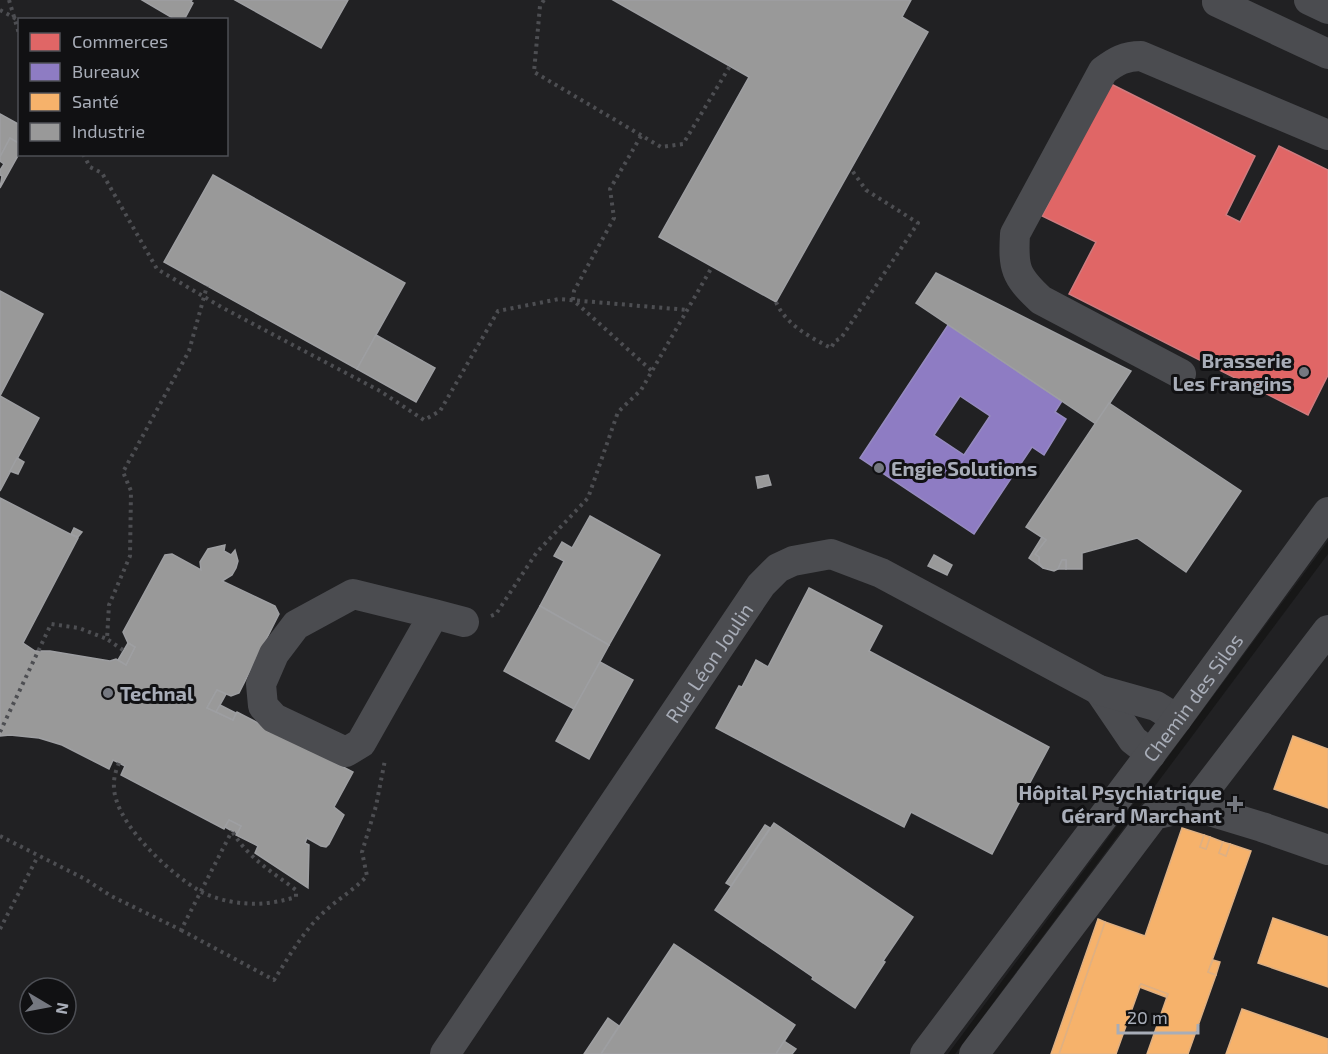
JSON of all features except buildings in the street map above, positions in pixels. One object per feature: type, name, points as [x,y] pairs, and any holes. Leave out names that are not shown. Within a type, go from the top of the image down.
[{"type":"street","points":[[1309,0],[1328,9]]},
{"type":"street","points":[[1217,2],[1328,54]]},
{"type":"street","points":[[1181,374],[1041,300],[1023,283],[1013,261],[1016,234],[1103,71],[1122,58],[1141,56],[1328,135]]},
{"type":"street","name":"Chemin des Silos","points":[[925,1054],[1151,754],[1328,512]]},
{"type":"street","name":"Rue Léon Joulin","points":[[445,1054],[761,585],[778,568],[793,561],[831,554],[855,562],[881,573],[1099,690],[1156,706],[1177,719]]},
{"type":"street","points":[[434,614],[361,743],[346,752],[274,718],[263,706],[261,684],[274,654],[296,625],[353,594],[434,614],[464,622]]},
{"type":"street","points":[[1193,806],[1316,667],[1328,630]]},
{"type":"street","name":"Rue Léon Joulin","points":[[1099,690],[1133,740],[1151,754]]},
{"type":"street","points":[[982,1052],[1154,815],[1193,806],[1328,850]]},
{"type":"path","points":[[9,0],[18,31]]},
{"type":"path","points":[[544,0],[540,6],[534,72],[661,147],[684,144],[730,66]]},
{"type":"path","points":[[0,10],[18,20]]},
{"type":"path","points":[[573,300],[574,291],[614,218],[610,189],[641,136]]},
{"type":"path","points":[[84,156],[90,167],[102,173],[158,269],[204,297],[380,391],[424,420],[440,411],[498,311],[559,299],[688,310]]},
{"type":"path","points":[[776,302],[781,313],[807,336],[831,348],[835,341],[841,338],[918,223],[866,190],[850,169]]},
{"type":"path","points":[[464,622],[496,614],[537,552],[588,498],[618,412],[641,390],[712,267]]},
{"type":"path","points":[[107,639],[109,605],[130,556],[131,491],[123,472],[189,351],[207,286]]},
{"type":"path","points":[[573,300],[652,371]]},
{"type":"path","points":[[0,732],[51,624],[79,628],[107,639],[123,650]]},
{"type":"path","points":[[0,836],[274,980],[291,952],[323,912],[358,886],[367,876],[362,852],[376,806],[386,750]]},
{"type":"path","points":[[119,763],[114,777],[116,799],[128,824],[171,869],[200,891],[226,900],[254,905],[274,904],[296,897],[296,890],[254,860],[241,847],[232,831],[200,891],[181,930]]},
{"type":"path","points":[[0,930],[38,856]]},
{"type":"shaded area","points":[[0,0],[1328,0],[1328,541],[948,1054],[0,1054]]},
{"type":"shaded area","name":"Hôpital Psychiatrique Gérard Marchant","points":[[1328,554],[1328,1054],[955,1054]]},
{"type":"place","name":"Brasserie Les Frangins","points":[[1304,372]]},
{"type":"place","name":"Engie Solutions","points":[[879,468]]},
{"type":"place","name":"Technal","points":[[108,693]]},
{"type":"place","name":"Hôpital Psychiatrique Gérard Marchant","points":[[1235,804]]}]
